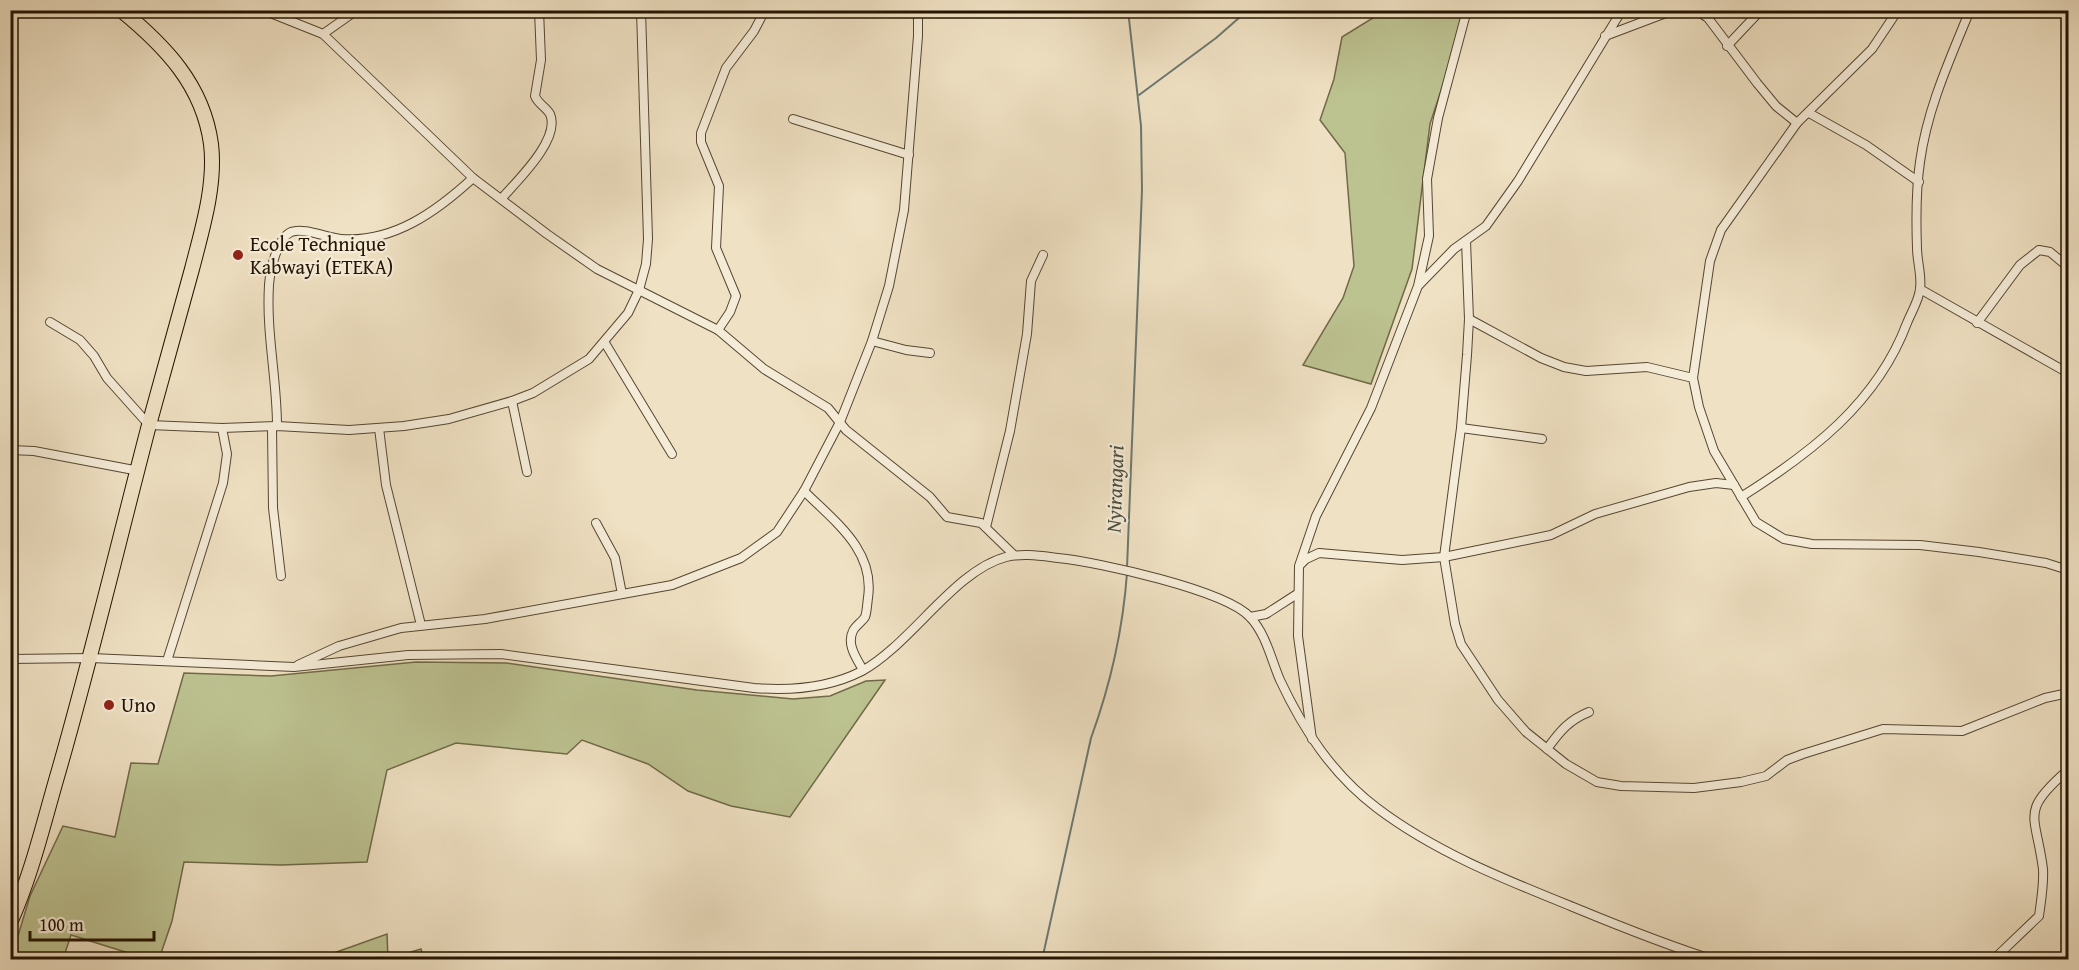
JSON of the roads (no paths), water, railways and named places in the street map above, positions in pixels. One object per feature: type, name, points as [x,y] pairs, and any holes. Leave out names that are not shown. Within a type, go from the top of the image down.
[{"type":"highway","points":[[10,923],[42,831],[91,658],[149,425],[200,239],[210,186],[211,148],[204,114],[187,79],[159,43],[121,10]]},
{"type":"street","points":[[263,10],[323,34],[473,178],[547,234],[597,268],[718,330],[764,369],[828,408],[846,430],[930,497],[947,517],[976,520],[986,526],[1014,555]]},
{"type":"street","points":[[323,34],[357,10]]},
{"type":"street","points":[[502,198],[529,168],[551,131],[550,114],[535,96],[541,60],[539,10]]},
{"type":"street","points":[[50,322],[80,340],[94,356],[107,378],[149,425],[329,430],[380,428],[449,419],[532,393],[581,364],[605,343],[628,313],[639,290],[646,264],[648,239],[641,10]]},
{"type":"street","points":[[718,330],[730,312],[736,296],[716,248],[719,186],[701,142],[702,126],[726,68],[754,31],[765,10]]},
{"type":"street","points":[[294,667],[367,637],[422,625],[486,619],[672,585],[741,558],[777,532],[804,491],[840,422],[872,341],[890,286],[901,232],[909,154],[918,10]]},
{"type":"street","points":[[1312,741],[1298,636],[1299,566],[1316,516],[1371,408],[1418,286],[1429,236],[1427,179],[1438,118],[1467,10]]},
{"type":"street","points":[[1418,286],[1466,241],[1483,229],[1518,181],[1622,10]]},
{"type":"street","points":[[1604,37],[1674,10]]},
{"type":"street","points":[[1696,10],[1708,18],[1727,46],[1776,106],[1797,123]]},
{"type":"street","points":[[1727,46],[1761,10]]},
{"type":"street","points":[[1898,10],[1872,49],[1797,123],[1721,230],[1710,261],[1693,378],[1699,407],[1714,451],[1756,522],[1784,539],[1812,544],[1932,546],[2032,560],[2068,570]]},
{"type":"street","points":[[1741,497],[1811,449],[1863,401],[1883,374],[1899,344],[1920,289],[1917,248],[1919,182],[1925,132],[1940,83],[1970,10]]},
{"type":"street","points":[[1809,113],[1866,145],[1919,182]]},
{"type":"street","points":[[793,119],[909,154]]},
{"type":"street","points":[[281,576],[273,508],[274,427],[269,286],[274,261],[286,236],[294,231],[301,231],[341,239],[358,239],[394,233],[452,197],[473,178]]},
{"type":"street","points":[[1466,241],[1469,319],[1461,428],[1444,557],[1455,624],[1461,644],[1498,700],[1526,732],[1566,764],[1597,782],[1661,789],[1694,788],[1758,779],[1787,760],[1883,729],[1962,731],[2045,698],[2068,693]]},
{"type":"street","points":[[1977,323],[2020,265],[2039,250],[2050,252],[2068,267]]},
{"type":"street","points":[[986,526],[1010,431],[1027,334],[1031,281],[1043,255]]},
{"type":"street","points":[[1920,289],[2068,373]]},
{"type":"street","points":[[1469,319],[1541,358],[1564,367],[1586,371],[1634,366],[1693,378]]},
{"type":"street","points":[[872,341],[906,350],[930,353]]},
{"type":"street","points":[[605,343],[672,454]]},
{"type":"street","points":[[512,401],[527,472]]},
{"type":"street","points":[[166,661],[223,483],[227,454],[222,428]]},
{"type":"street","points":[[380,428],[386,485],[422,625]]},
{"type":"street","points":[[1461,428],[1542,439]]},
{"type":"street","points":[[10,450],[34,451],[139,471]]},
{"type":"street","points":[[1299,566],[1306,558],[1318,554],[1402,560],[1444,557],[1551,536],[1595,514],[1695,485],[1716,483],[1734,485]]},
{"type":"street","points":[[804,491],[848,534],[862,553],[868,571],[869,588],[865,616],[852,631],[850,641],[863,670]]},
{"type":"street","points":[[596,523],[615,558],[622,594]]},
{"type":"street","points":[[10,659],[91,658],[294,667],[408,655],[501,654],[774,690],[820,685],[863,670],[981,568],[1014,555],[1086,561],[1144,575],[1229,603],[1250,617],[1259,629],[1287,695],[1312,741],[1375,807],[1425,839],[1480,868],[1554,900],[1714,960]]},
{"type":"street","points":[[1250,617],[1266,614],[1297,594]]},
{"type":"street","points":[[1547,749],[1563,727],[1574,718],[1589,712]]},
{"type":"street","points":[[1993,960],[2039,916],[2043,870],[2032,817],[2046,791],[2068,770]]},
{"type":"waterway","name":"Nyirangari","points":[[1127,568],[1142,190],[1141,126],[1128,10]]},
{"type":"waterway","points":[[1139,95],[1216,38],[1248,10]]},
{"type":"waterway","name":"Nyirangari","points":[[1042,960],[1091,738],[1115,657],[1127,573]]},
{"type":"place","name":"Ecole Technique Kabwayi (ETEKA)","points":[[238,255]]},
{"type":"place","name":"Uno","points":[[109,705]]}]
